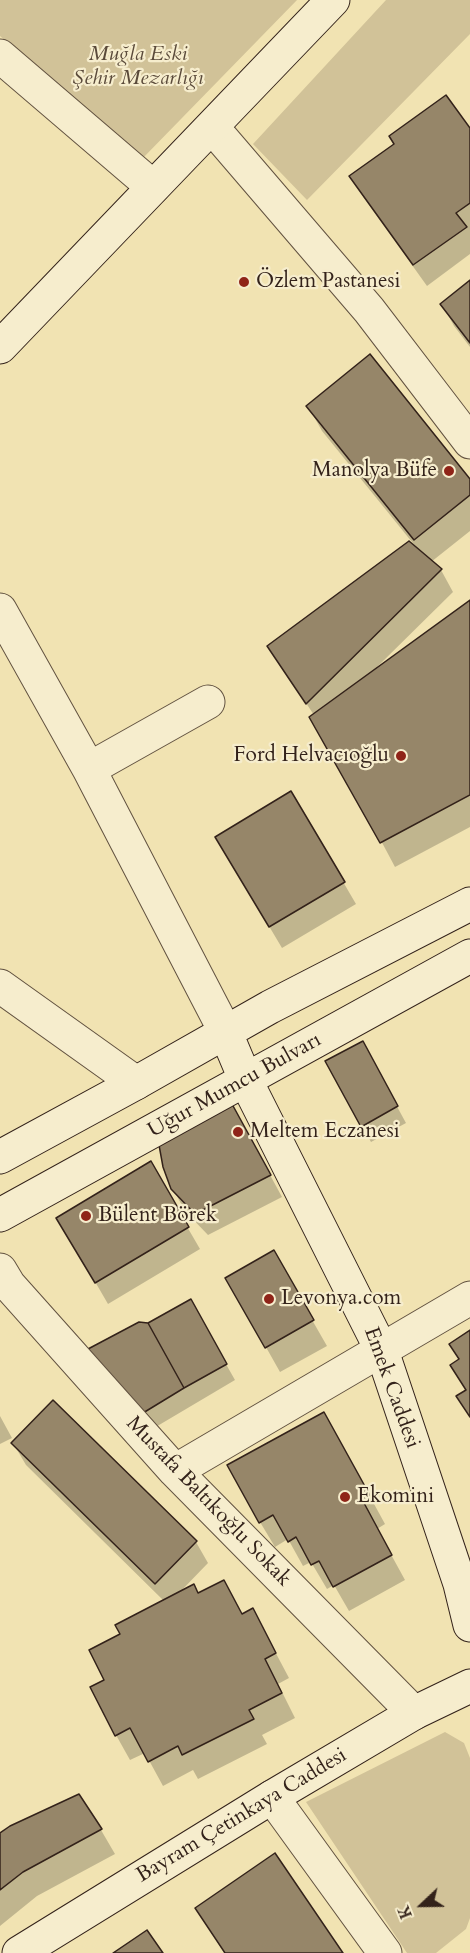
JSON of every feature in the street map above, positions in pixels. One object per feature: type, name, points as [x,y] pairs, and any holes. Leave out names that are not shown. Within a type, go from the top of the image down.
[{"type":"street","points":[[0,347],[333,0]]},
{"type":"street","points":[[0,56],[153,187]]},
{"type":"street","points":[[212,127],[369,309],[470,442]]},
{"type":"street","name":"Emek Caddesi","points":[[0,610],[89,769],[225,1031],[246,1081],[382,1351],[465,1582],[470,1625]]},
{"type":"street","points":[[89,769],[208,702]]},
{"type":"street","points":[[0,1157],[136,1083],[225,1031],[470,904]]},
{"type":"street","name":"Uğur Mumcu Bulvarı","points":[[0,1215],[470,956]]},
{"type":"street","points":[[0,986],[136,1083]]},
{"type":"street","name":"Mustafa Baltıkoğlu Sokak","points":[[4,1277],[175,1471],[414,1713]]},
{"type":"street","points":[[175,1471],[470,1298]]},
{"type":"street","name":"Bayram Çetinkaya Caddesi","points":[[19,1953],[414,1713],[470,1686]]},
{"type":"street","points":[[273,1797],[385,1953]]},
{"type":"green space","name":"Muğla Eski Şehir Mezarlığı","points":[[0,0],[297,0],[142,159],[0,36]]},
{"type":"green space","points":[[386,0],[470,0],[470,34],[307,200],[253,144]]},
{"type":"green space","points":[[445,1732],[464,1743],[470,1758],[470,1918],[466,1929],[436,1953],[407,1953],[306,1802]]},
{"type":"building","points":[[446,95],[470,128],[470,203],[456,213],[467,227],[413,265],[349,176],[394,144],[389,136]]},
{"type":"building","points":[[470,280],[470,343],[440,304]]},
{"type":"building","points":[[370,354],[470,479],[470,495],[414,540],[306,406]]},
{"type":"building","points":[[409,541],[442,569],[306,704],[267,646]]},
{"type":"building","name":"Ford Helvacıoğlu","points":[[470,600],[470,795],[380,843],[309,717]]},
{"type":"building","points":[[291,791],[345,882],[269,927],[215,837]]},
{"type":"building","points":[[363,1041],[398,1106],[361,1127],[325,1061]]},
{"type":"building","points":[[232,1104],[271,1175],[195,1214],[171,1189],[163,1167],[159,1145]]},
{"type":"building","points":[[151,1161],[189,1227],[95,1283],[56,1218]]},
{"type":"building","name":"Levonya.com","points":[[274,1250],[314,1320],[265,1348],[225,1278]]},
{"type":"building","points":[[191,1299],[227,1364],[184,1388],[148,1323]]},
{"type":"building","points":[[139,1322],[148,1323],[184,1388],[143,1413],[88,1349]]},
{"type":"building","points":[[470,1330],[470,1417],[456,1396],[466,1390],[450,1365],[459,1359],[449,1344]]},
{"type":"building","points":[[53,1400],[197,1541],[155,1584],[11,1443]]},
{"type":"building","points":[[324,1412],[372,1499],[364,1503],[392,1555],[333,1587],[319,1561],[311,1565],[296,1537],[288,1542],[273,1515],[259,1523],[227,1465]]},
{"type":"building","points":[[224,1580],[242,1614],[253,1608],[276,1653],[265,1659],[282,1693],[249,1710],[254,1719],[182,1755],[178,1746],[148,1762],[130,1728],[115,1736],[90,1687],[104,1680],[89,1650],[120,1634],[115,1625],[194,1584],[198,1593]]},
{"type":"building","points":[[79,1794],[102,1829],[23,1872],[0,1890],[0,1833],[10,1826]]},
{"type":"building","points":[[275,1853],[343,1953],[225,1953],[195,1908]]},
{"type":"building","points":[[147,1930],[163,1953],[113,1953]]},
{"type":"place","name":"Özlem Pastanesi","points":[[244,282]]},
{"type":"place","name":"Manolya Büfe","points":[[449,471]]},
{"type":"place","name":"Ford Helvacıoğlu","points":[[401,756]]},
{"type":"place","name":"Meltem Eczanesi","points":[[238,1132]]},
{"type":"place","name":"Bülent Börek","points":[[86,1216]]},
{"type":"place","name":"Levonya.com","points":[[269,1299]]},
{"type":"place","name":"Ekomini","points":[[345,1497]]}]
